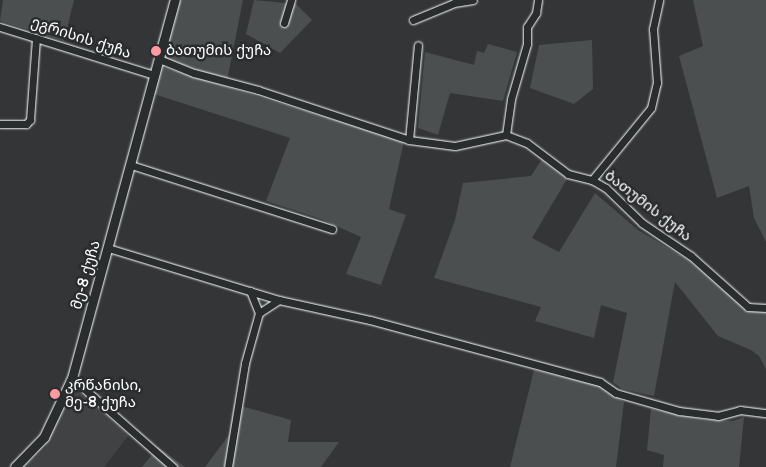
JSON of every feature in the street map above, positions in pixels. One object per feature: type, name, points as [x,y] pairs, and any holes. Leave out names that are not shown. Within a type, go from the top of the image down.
[{"type":"street","name":"მე-8 ქუჩა","points":[[15,467],[44,437],[72,378],[175,0]]},
{"type":"street","points":[[284,23],[291,0]]},
{"type":"street","points":[[413,20],[454,3],[473,0]]},
{"type":"street","points":[[159,59],[194,73],[258,90],[409,140],[454,146],[506,135],[511,99],[527,44],[527,27],[536,13],[538,0]]},
{"type":"street","points":[[592,180],[651,108],[657,83],[653,29],[659,0]]},
{"type":"street","name":"ეგრისის ქუჩა","points":[[0,27],[154,75]]},
{"type":"street","points":[[0,124],[26,124],[30,120],[36,38]]},
{"type":"street","points":[[409,140],[418,45]]},
{"type":"street","name":"ბათუმის ქუჩა","points":[[506,135],[526,143],[568,174],[592,180],[606,188],[642,223],[690,256],[748,307],[766,308]]},
{"type":"street","points":[[131,165],[332,228]]},
{"type":"street","points":[[108,248],[279,300],[370,320],[600,382],[616,393],[679,411],[718,416],[740,410],[766,413]]},
{"type":"street","points":[[228,467],[246,363],[258,313],[250,291]]},
{"type":"street","points":[[258,313],[279,300]]},
{"type":"street","points":[[72,378],[173,467]]},
{"type":"shaded area","points":[[3,0],[74,0],[64,41],[0,21]]},
{"type":"shaded area","points":[[180,0],[243,0],[227,81],[164,58]]},
{"type":"shaded area","points":[[254,0],[296,4],[312,20],[280,53],[246,34]]},
{"type":"shaded area","points":[[693,0],[766,0],[766,242],[754,218],[749,186],[717,198],[679,56],[703,46]]},
{"type":"shaded area","points":[[592,40],[593,89],[574,104],[530,88],[539,45]]},
{"type":"shaded area","points":[[488,44],[517,52],[503,101],[450,93],[438,135],[418,128],[425,52],[474,65],[477,51],[484,53]]},
{"type":"shaded area","points":[[162,67],[404,141],[389,209],[406,215],[381,285],[346,274],[361,237],[321,219],[266,201],[290,138],[154,94]]},
{"type":"shaded area","points":[[542,159],[567,179],[532,238],[559,252],[595,193],[638,230],[690,261],[743,307],[766,310],[766,369],[759,356],[751,350],[718,336],[675,282],[654,396],[622,389],[613,382],[627,313],[601,305],[594,338],[535,321],[541,307],[434,278],[455,220],[463,183],[531,176]]},
{"type":"shaded area","points":[[534,370],[597,384],[624,402],[616,467],[510,467]]},
{"type":"shaded area","points":[[73,387],[129,435],[104,467],[24,467],[45,448]]},
{"type":"shaded area","points":[[234,404],[291,420],[288,442],[339,442],[321,467],[205,467],[229,435]]},
{"type":"shaded area","points":[[651,409],[701,419],[733,421],[744,417],[739,467],[663,467],[664,455],[647,450]]},
{"type":"shaded area","points":[[158,447],[185,467],[142,467]]},
{"type":"place","name":"ბათუმის ქუჩა","points":[[156,51]]},
{"type":"place","name":"კრწანისი, მე-8 ქუჩა","points":[[55,394]]}]
